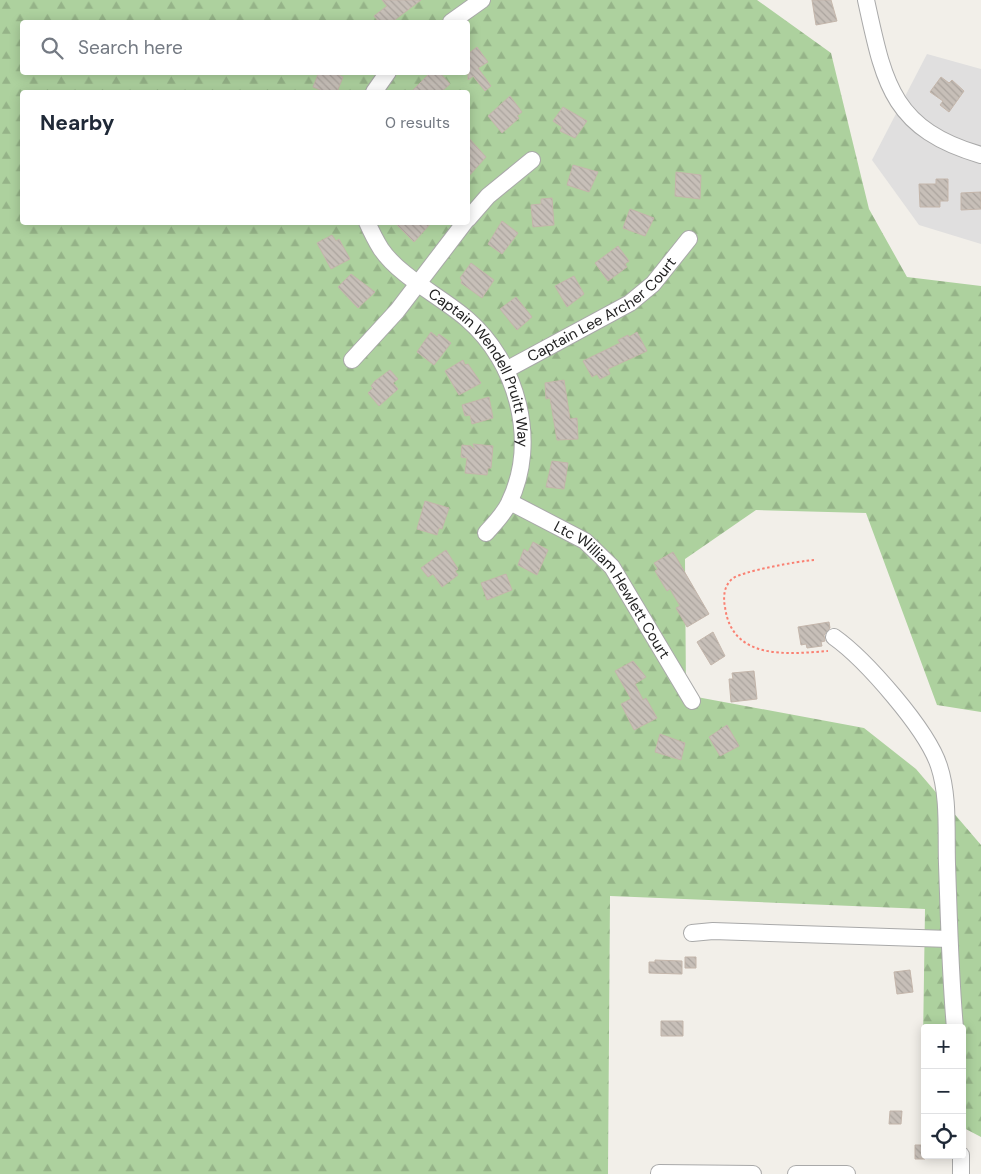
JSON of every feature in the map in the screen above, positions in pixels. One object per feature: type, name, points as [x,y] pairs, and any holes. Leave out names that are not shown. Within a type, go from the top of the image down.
[{"type":"street","points":[[454,20],[482,0]]},
{"type":"street","points":[[866,0],[878,60],[893,95],[909,118],[931,134],[960,149],[981,155]]},
{"type":"street","points":[[375,90],[386,75]]},
{"type":"street","points":[[470,217],[488,196],[532,160]]},
{"type":"street","name":"Captain Wendell Pruitt Way","points":[[369,225],[382,250],[417,283],[467,319],[496,351],[518,400],[523,433],[520,465],[510,502],[486,533]]},
{"type":"street","points":[[352,360],[397,311],[462,225]]},
{"type":"street","name":"Captain Lee Archer Court","points":[[506,370],[630,303],[658,278],[689,239]]},
{"type":"street","name":"Ltc William Hewlett Court","points":[[510,502],[564,528],[585,541],[612,567],[692,701]]},
{"type":"street","points":[[834,637],[849,649],[899,704],[928,745],[940,767],[946,809],[949,939],[955,1024]]},
{"type":"street","points":[[692,933],[713,931],[794,935],[845,934],[949,939]]},
{"type":"street","points":[[961,1159],[961,1174]]},
{"type":"street","points":[[659,1173],[753,1174]]},
{"type":"street","points":[[796,1174],[847,1174]]},
{"type":"path","points":[[814,560],[793,562],[736,576],[726,588],[725,610],[731,625],[740,638],[749,647],[762,652],[813,652],[849,649]]},
{"type":"shaded area","points":[[927,54],[981,69],[981,244],[919,225],[872,160]]},
{"type":"green space","points":[[0,0],[757,0],[831,53],[869,209],[907,277],[981,286],[981,712],[937,705],[866,513],[756,510],[685,559],[686,695],[864,728],[916,769],[981,845],[981,1137],[966,1129],[966,1024],[923,1024],[925,909],[610,896],[608,1174],[0,1174]]},
{"type":"building","points":[[382,0],[421,0],[395,20],[377,20],[374,16],[387,6]]},
{"type":"building","points":[[812,0],[831,0],[837,21],[816,25]]},
{"type":"building","points":[[477,47],[488,62],[478,68],[491,86],[485,91],[473,76],[468,80],[468,75],[470,75],[470,52]]},
{"type":"building","points":[[318,75],[339,75],[343,77],[338,90],[320,90],[313,87]]},
{"type":"building","points":[[428,75],[442,75],[450,84],[443,90],[413,90]]},
{"type":"building","points":[[941,77],[949,83],[952,80],[964,91],[949,112],[940,105],[943,101],[930,92]]},
{"type":"building","points":[[510,96],[522,112],[517,116],[519,118],[502,133],[488,116]]},
{"type":"building","points":[[563,107],[587,121],[575,138],[560,131],[562,127],[553,121]]},
{"type":"building","points":[[470,139],[486,157],[470,175]]},
{"type":"building","points":[[573,165],[598,172],[589,192],[567,185]]},
{"type":"building","points":[[676,172],[701,175],[700,199],[675,196]]},
{"type":"building","points":[[936,179],[948,179],[948,201],[940,201],[940,207],[920,207],[919,184],[936,184]]},
{"type":"building","points":[[981,192],[981,209],[961,210],[961,193]]},
{"type":"building","points":[[552,198],[554,225],[533,227],[531,205],[541,204],[541,199]]},
{"type":"building","points":[[630,209],[654,218],[645,236],[623,228]]},
{"type":"building","points":[[502,221],[518,233],[502,254],[488,244]]},
{"type":"building","points":[[397,225],[429,225],[414,242]]},
{"type":"building","points":[[332,235],[336,241],[339,239],[350,259],[331,269],[317,243]]},
{"type":"building","points":[[618,246],[629,261],[625,264],[627,267],[608,281],[595,263]]},
{"type":"building","points":[[471,263],[494,280],[482,298],[461,283],[462,280],[460,278]]},
{"type":"building","points":[[351,274],[375,292],[358,308],[338,287]]},
{"type":"building","points":[[574,276],[584,294],[567,307],[555,286]]},
{"type":"building","points":[[516,297],[532,317],[517,330],[500,309]]},
{"type":"building","points":[[431,332],[437,337],[439,334],[451,343],[434,365],[417,352]]},
{"type":"building","points":[[637,332],[647,351],[608,369],[610,374],[600,379],[597,374],[592,377],[583,361],[620,343],[618,340],[628,335],[629,337]]},
{"type":"building","points":[[463,360],[465,365],[468,364],[481,383],[459,395],[445,371]]},
{"type":"building","points":[[390,370],[398,379],[393,383],[398,389],[379,406],[368,393],[373,388],[371,386],[375,381]]},
{"type":"building","points":[[564,380],[570,419],[577,418],[578,439],[557,440],[550,398],[546,399],[545,383]]},
{"type":"building","points":[[489,397],[493,418],[472,424],[470,415],[465,416],[462,405]]},
{"type":"building","points":[[473,444],[493,446],[491,468],[488,468],[487,475],[465,473],[467,458],[461,457],[462,445],[471,446],[475,450]]},
{"type":"building","points":[[552,461],[568,463],[564,489],[546,487]]},
{"type":"building","points":[[425,501],[449,508],[442,529],[439,528],[437,535],[417,529]]},
{"type":"building","points":[[533,542],[548,550],[537,575],[518,565],[524,549],[528,552]]},
{"type":"building","points":[[446,550],[458,569],[455,571],[458,575],[442,587],[433,574],[428,577],[421,568]]},
{"type":"building","points":[[673,552],[709,614],[687,627],[676,608],[680,606],[670,589],[667,591],[655,571],[658,569],[654,563]]},
{"type":"building","points":[[506,574],[512,590],[487,600],[481,583]]},
{"type":"building","points":[[829,622],[830,628],[824,635],[825,641],[821,642],[822,646],[807,648],[806,644],[801,645],[798,627]]},
{"type":"building","points":[[713,632],[725,656],[711,665],[697,642]]},
{"type":"building","points":[[633,661],[646,677],[635,684],[643,700],[646,698],[657,718],[634,730],[621,704],[631,699],[615,671]]},
{"type":"building","points":[[754,671],[757,699],[731,702],[729,679],[733,679],[732,673]]},
{"type":"building","points":[[727,725],[739,746],[720,756],[709,737]]},
{"type":"building","points":[[660,734],[685,743],[681,760],[655,752]]},
{"type":"building","points":[[685,957],[696,957],[696,968],[685,968]]},
{"type":"building","points":[[655,960],[682,961],[682,974],[649,973],[649,962],[655,962]]},
{"type":"building","points":[[910,970],[913,992],[897,994],[894,972]]},
{"type":"building","points":[[661,1021],[683,1021],[683,1036],[661,1036]]},
{"type":"building","points":[[890,1111],[902,1111],[901,1124],[889,1124]]},
{"type":"building","points":[[915,1145],[921,1145],[921,1159],[915,1159]]}]
